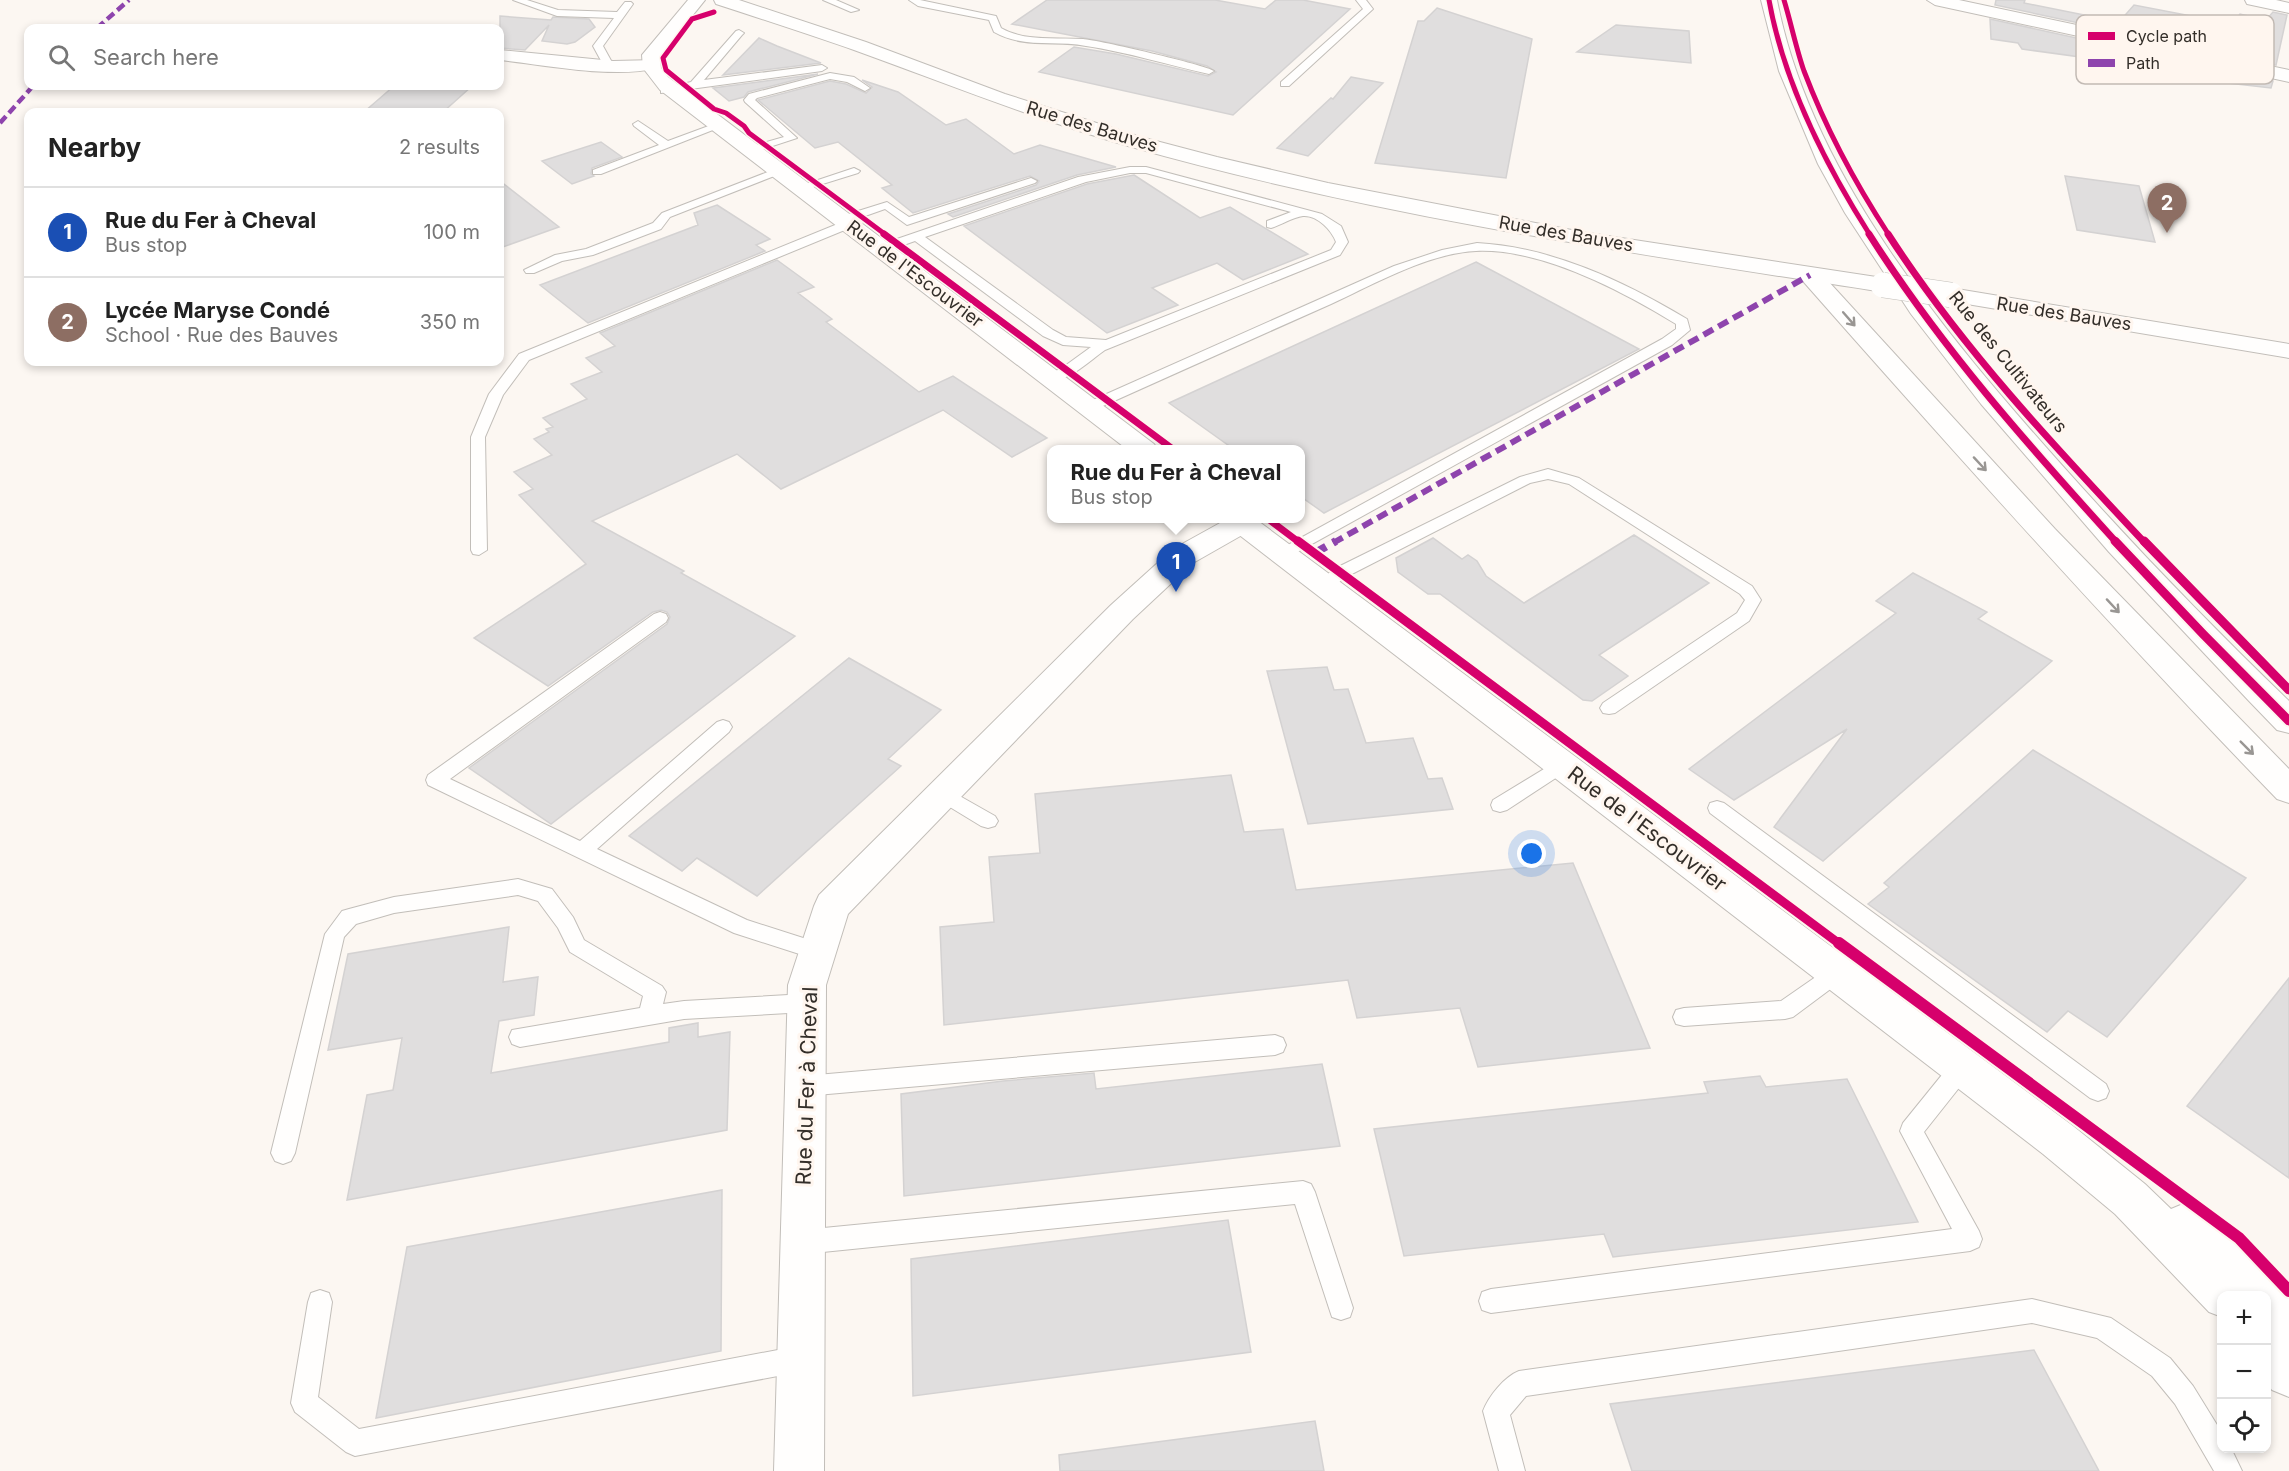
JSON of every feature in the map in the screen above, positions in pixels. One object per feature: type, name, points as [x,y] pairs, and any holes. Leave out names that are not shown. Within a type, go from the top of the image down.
[{"type":"street","points":[[504,55],[602,64],[643,61],[683,5],[697,0]]},
{"type":"street","name":"Rue des Cultivateurs","points":[[1769,0],[1785,62],[1810,127],[1845,194],[1888,263],[1959,358],[2044,461],[2147,574],[2289,721]]},
{"type":"street","name":"Rue des Cultivateurs","points":[[1784,0],[1803,72],[1845,162],[1891,239],[1916,274],[1963,337],[2048,440],[2169,570],[2289,690]]},
{"type":"street","points":[[1935,0],[1975,5],[2076,28]]},
{"type":"street","points":[[2253,0],[2289,8]]},
{"type":"street","points":[[683,5],[710,7],[738,2]]},
{"type":"street","name":"Rue des Bauves","points":[[738,2],[823,26],[860,46],[998,98],[1134,141],[1328,189],[1582,239],[1951,295],[2289,351]]},
{"type":"street","name":"Rue de l'Escouvrier","points":[[643,61],[718,126],[1138,445]]},
{"type":"street","points":[[2274,73],[2289,76]]},
{"type":"street","points":[[1810,275],[1939,421],[2289,790]]},
{"type":"street","name":"Rue du Fer à Cheval","points":[[799,1471],[806,1003],[807,986],[832,906],[1122,612],[1183,556],[1235,523]]},
{"type":"street","name":"Rue de l'Escouvrier","points":[[1241,523],[2058,1140],[2130,1199],[2220,1291]]},
{"type":"street","name":"Rue de l'Escouvrier","points":[[2058,1140],[2192,1232],[2226,1261],[2277,1332]]},
{"type":"lane","points":[[518,0],[556,13],[619,15]]},
{"type":"lane","points":[[828,0],[854,10]]},
{"type":"lane","points":[[914,0],[918,3],[993,18],[994,26],[999,31],[1011,35],[1062,44],[1083,42],[1209,71]]},
{"type":"lane","points":[[1285,84],[1368,9],[1361,0]]},
{"type":"lane","points":[[602,64],[598,46],[628,4]]},
{"type":"lane","points":[[679,91],[739,33]]},
{"type":"lane","points":[[679,91],[823,68]]},
{"type":"lane","points":[[750,150],[792,138],[754,108],[749,100],[753,96],[830,76],[850,79],[865,88]]},
{"type":"lane","points":[[638,124],[666,145]]},
{"type":"lane","points":[[597,172],[718,126]]},
{"type":"lane","points":[[881,249],[1079,181],[1113,171],[1132,169],[1146,170],[1318,216],[1337,229],[1342,242],[1336,252],[1107,345],[1067,371],[1050,377]]},
{"type":"lane","points":[[530,270],[559,258],[589,252],[657,226],[666,214],[778,171]]},
{"type":"lane","points":[[800,188],[854,171]]},
{"type":"lane","points":[[479,550],[478,437],[496,394],[524,357],[887,205],[907,221],[1031,181]]},
{"type":"lane","points":[[1256,215],[1281,206]]},
{"type":"lane","points":[[1270,224],[1303,212]]},
{"type":"lane","points":[[917,237],[1048,333],[1063,341],[1107,345]]},
{"type":"lane","points":[[1089,407],[1398,269],[1437,255],[1477,247],[1502,249],[1554,262],[1606,282],[1682,322],[1683,330],[1667,342],[1283,555]]},
{"type":"lane","points":[[1323,585],[1340,573],[1525,480],[1548,474],[1574,481],[1746,590],[1754,600],[1743,616],[1609,708]]},
{"type":"lane","points":[[660,618],[435,780],[741,927],[818,951]]},
{"type":"lane","points":[[582,850],[723,727]]},
{"type":"lane","points":[[1500,805],[1562,765]]},
{"type":"lane","points":[[942,793],[988,821]]},
{"type":"lane","points":[[1718,808],[2098,1091]]},
{"type":"lane","points":[[283,1153],[335,934],[349,917],[394,905],[518,886],[545,895],[566,923],[576,946],[655,992],[649,1016]]},
{"type":"lane","points":[[1684,1017],[1785,1010],[1837,973]]},
{"type":"lane","points":[[520,1037],[684,1010],[806,1003]]},
{"type":"lane","points":[[805,1086],[1275,1045]]},
{"type":"lane","points":[[1491,1301],[1970,1239],[1911,1131],[1962,1067]]},
{"type":"lane","points":[[802,1242],[1303,1192],[1341,1308]]},
{"type":"lane","points":[[320,1302],[304,1403],[355,1443],[801,1358]]},
{"type":"lane","points":[[1512,1471],[1496,1411],[1519,1384],[2032,1311],[2102,1328],[2160,1367],[2184,1395],[2229,1471]]},
{"type":"building","points":[[1047,0],[1215,0],[1265,9],[1276,0],[1303,0],[1350,9],[1233,115],[1039,72],[1074,47],[1116,54],[1208,76],[1216,72],[1207,66],[1152,51],[1012,24]]},
{"type":"building","points":[[1996,0],[2025,0],[2024,3],[2084,15],[2076,15],[2076,22],[1995,5]]},
{"type":"building","points":[[2134,5],[2186,15],[2125,15]]},
{"type":"building","points":[[1437,8],[1532,39],[1506,178],[1375,163],[1418,21],[1424,21]]},
{"type":"building","points":[[2273,12],[2287,15],[2276,65],[2274,65],[2274,15],[2270,15]]},
{"type":"building","points":[[500,16],[551,20],[553,17],[589,19],[595,27],[575,42],[567,44],[542,41],[549,25],[525,50],[504,48],[504,24],[500,24]]},
{"type":"building","points":[[1990,19],[2076,38],[2076,56],[2022,49],[2018,43],[1991,39]]},
{"type":"building","points":[[1616,25],[1689,31],[1691,63],[1577,52]]},
{"type":"building","points":[[759,38],[777,46],[821,63],[723,75]]},
{"type":"building","points":[[818,74],[748,92],[744,97],[729,101],[713,88]]},
{"type":"building","points":[[1351,77],[1383,83],[1308,156],[1277,148],[1331,98],[1333,99]]},
{"type":"building","points":[[862,80],[898,92],[946,125],[966,119],[1014,154],[1040,145],[1116,167],[1077,175],[953,217],[948,214],[1036,185],[1039,181],[1030,176],[913,213],[882,188],[892,185],[838,142],[815,148],[758,100],[830,81],[846,84],[866,93],[872,87]]},
{"type":"building","points":[[2236,84],[2272,84],[2271,88]]},
{"type":"building","points":[[389,90],[468,90],[447,108],[369,108]]},
{"type":"building","points":[[601,142],[622,157],[592,168],[591,174],[594,176],[572,184],[542,161]]},
{"type":"building","points":[[1134,175],[1200,218],[1230,207],[1308,254],[1243,280],[1217,263],[1152,288],[1178,305],[1107,333],[964,226],[1087,184]]},
{"type":"building","points":[[2065,176],[2139,186],[2155,242],[2077,230]]},
{"type":"building","points":[[504,184],[559,227],[504,247]]},
{"type":"building","points":[[717,205],[770,239],[756,245],[765,251],[588,323],[540,285],[698,225],[694,213]]},
{"type":"building","points":[[777,260],[814,287],[798,293],[832,319],[826,322],[919,392],[953,376],[1047,438],[1012,457],[943,410],[781,489],[737,454],[592,521],[684,571],[681,573],[795,636],[551,824],[469,768],[667,624],[670,617],[667,612],[661,610],[653,612],[548,686],[474,638],[586,564],[519,495],[533,489],[514,472],[552,455],[534,439],[549,432],[546,429],[553,427],[543,418],[587,399],[571,384],[602,372],[586,358],[615,346],[600,333]]},
{"type":"building","points":[[1476,262],[1639,349],[1324,513],[1305,500],[1305,445],[1228,445],[1169,403]]},
{"type":"building","points":[[1634,535],[1709,583],[1599,655],[1628,676],[1592,701],[1583,700],[1440,594],[1428,594],[1398,572],[1396,558],[1433,538],[1462,559],[1468,555],[1477,561],[1486,576],[1524,603]]},
{"type":"building","points":[[1913,573],[1987,612],[1978,619],[2052,661],[1823,861],[1774,827],[1847,729],[1734,800],[1689,769],[1896,613],[1876,601]]},
{"type":"building","points":[[849,658],[941,710],[888,759],[901,766],[757,896],[697,858],[682,871],[629,836]]},
{"type":"building","points":[[1327,667],[1334,690],[1348,689],[1366,743],[1413,738],[1428,779],[1442,778],[1453,809],[1308,824],[1267,671]]},
{"type":"building","points":[[2033,750],[2246,878],[2107,1037],[2068,1011],[2047,1032],[1868,904],[1889,887],[1884,883]]},
{"type":"building","points":[[1231,775],[1244,832],[1283,829],[1296,890],[1573,863],[1650,1048],[1478,1067],[1460,1008],[1357,1018],[1348,980],[944,1025],[940,927],[994,922],[989,857],[1040,853],[1035,794]]},
{"type":"building","points":[[509,927],[503,982],[538,977],[534,1015],[499,1021],[491,1073],[669,1042],[669,1028],[698,1023],[698,1037],[730,1032],[727,1130],[347,1200],[367,1095],[393,1090],[402,1038],[328,1050],[348,954]]},
{"type":"building","points":[[2289,978],[2289,1178],[2187,1106]]},
{"type":"building","points":[[1322,1064],[1340,1146],[904,1196],[901,1094],[1003,1081],[1094,1073],[1096,1089]]},
{"type":"building","points":[[1760,1076],[1766,1087],[1847,1079],[1918,1222],[1613,1257],[1604,1234],[1404,1256],[1374,1129],[1708,1093],[1704,1082]]},
{"type":"building","points":[[722,1190],[721,1351],[376,1418],[407,1247]]},
{"type":"building","points":[[1228,1220],[1251,1352],[913,1396],[911,1259]]},
{"type":"building","points":[[2034,1350],[2099,1471],[1632,1471],[1610,1404]]},
{"type":"building","points":[[1315,1421],[1324,1471],[1060,1471],[1059,1455]]},
{"type":"marked path","points":[[102,24],[129,0]]},
{"type":"marked path","points":[[0,123],[29,90]]},
{"type":"marked path","points":[[1313,554],[1810,275]]},
{"type":"cycle path","points":[[1769,0],[1788,71],[1828,164],[1887,262],[1920,309],[1990,399],[2092,515],[2203,634],[2289,721]]},
{"type":"cycle path","points":[[1784,0],[1803,69],[1832,136],[1867,202],[1907,265],[1952,325],[2049,439],[2192,592],[2289,690]]},
{"type":"cycle path","points":[[714,12],[692,19],[663,58],[666,70],[714,109],[726,113],[744,126],[749,133],[1167,445]]},
{"type":"cycle path","points":[[1274,523],[2037,1091],[2239,1238],[2289,1291]]},
{"type":"place","name":"Lycée Maryse Condé","points":[[2167,233]]},
{"type":"place","name":"Rue du Fer à Cheval","points":[[1176,592]]}]
